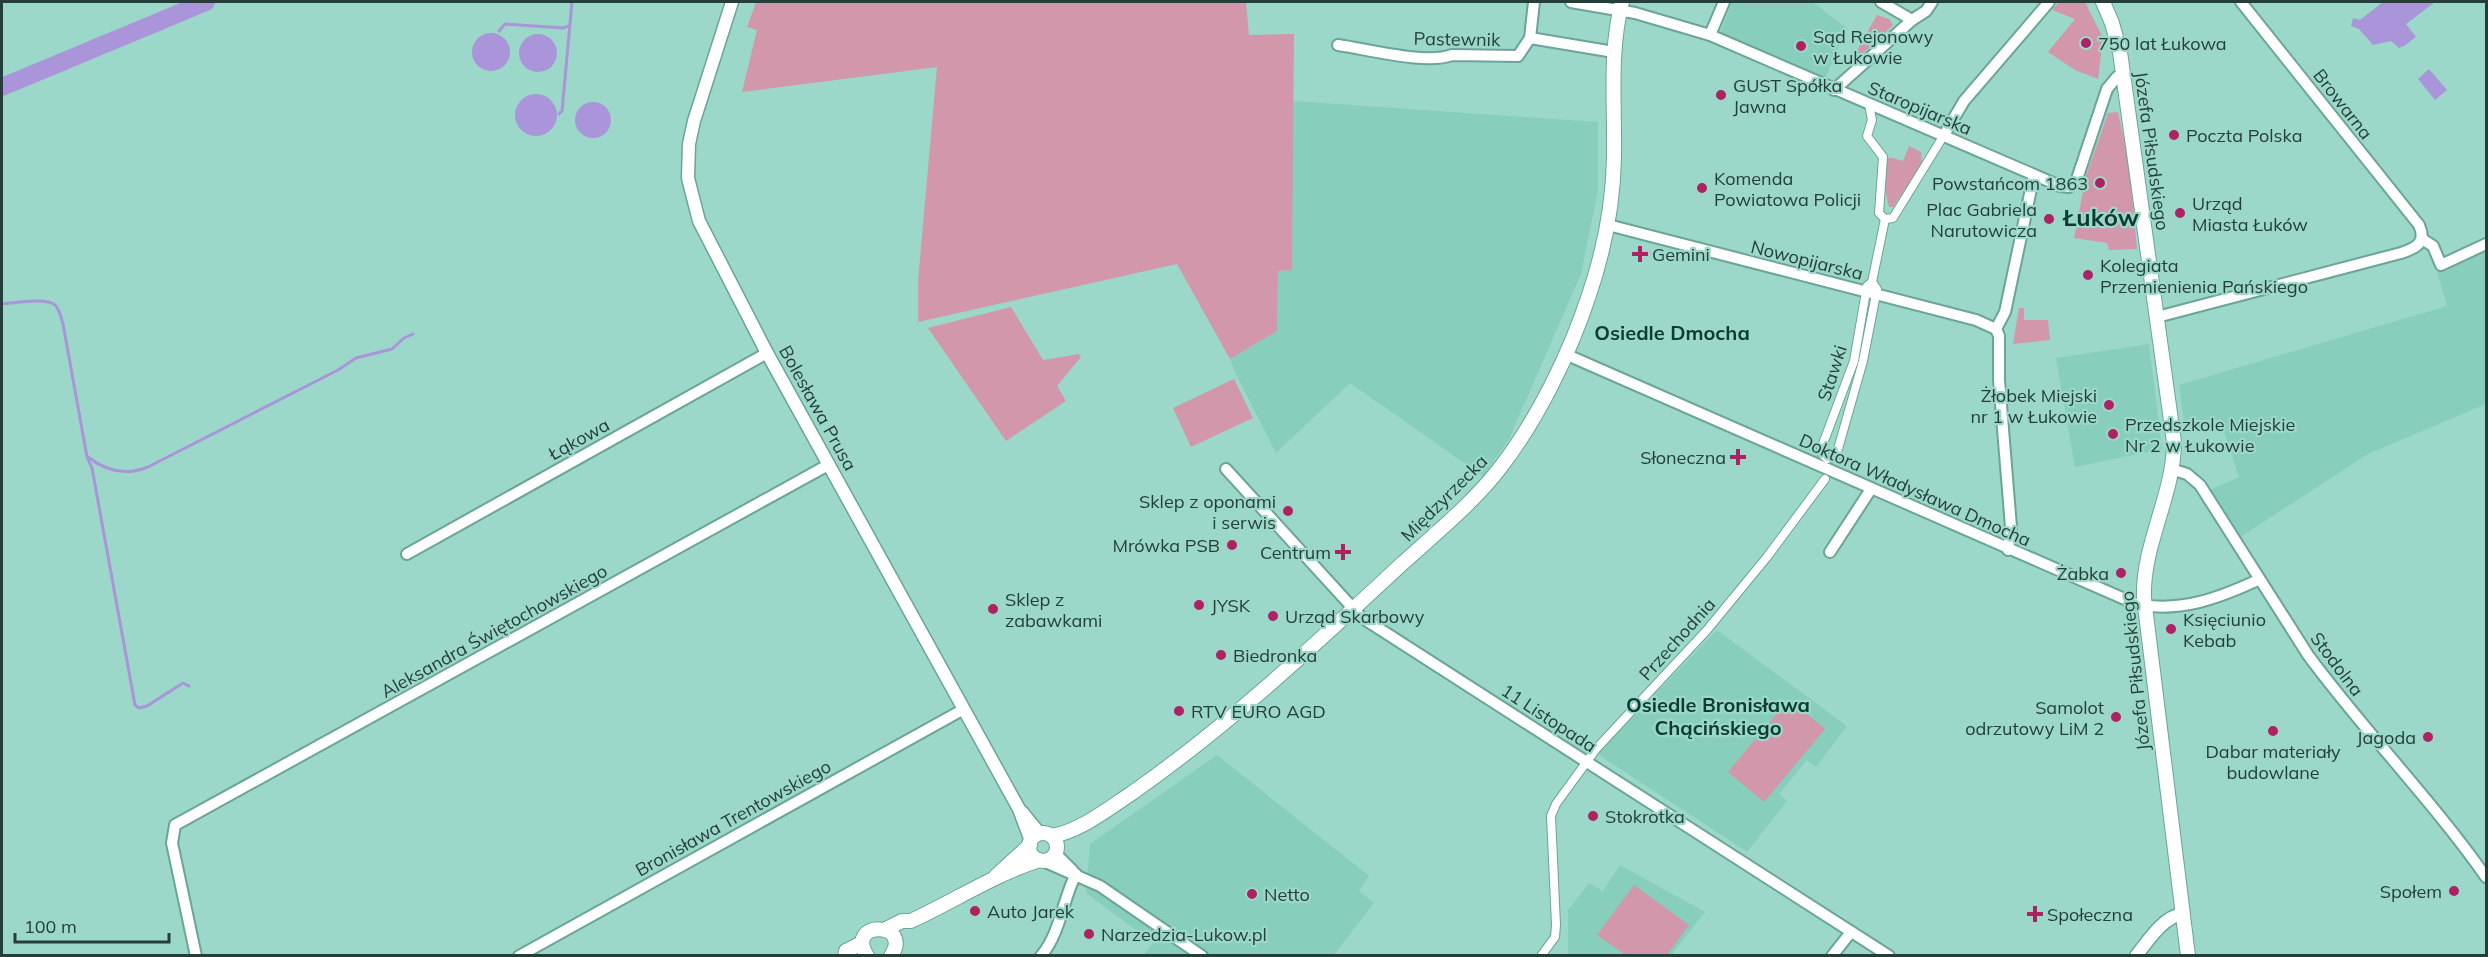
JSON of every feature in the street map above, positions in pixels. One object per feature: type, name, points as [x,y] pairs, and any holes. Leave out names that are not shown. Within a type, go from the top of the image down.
[{"type":"main road","name":"Józefa Piłsudskiego","points":[[2103,2],[2117,37],[2174,442],[2171,469],[2147,562],[2144,606],[2188,956]]},
{"type":"main road","name":"Międzyrzecka","points":[[1056,852],[1089,820],[1188,751],[1353,609],[1464,508],[1491,480],[1529,425],[1565,354],[1589,297],[1608,225],[1614,160],[1614,51],[1621,6]]},
{"type":"main road","name":"Międzyrzecka","points":[[864,949],[866,934],[873,929],[890,934],[902,921],[911,921],[994,877],[1038,839],[1089,820]]},
{"type":"main road","points":[[1038,839],[1056,842],[1056,852],[1050,859],[1041,861],[1033,856],[1038,839]]},
{"type":"main road","name":"Międzyrzecka","points":[[994,877],[1041,861]]},
{"type":"main road","points":[[890,934],[896,946],[893,955]]},
{"type":"main road","points":[[845,956],[846,951],[864,949]]},
{"type":"street","name":"Bolesława Prusa","points":[[732,2],[694,121],[689,144],[688,178],[699,221],[828,465],[1019,809],[1038,839]]},
{"type":"street","points":[[1534,2],[1530,38],[1614,51]]},
{"type":"street","points":[[1571,2],[1621,6]]},
{"type":"street","points":[[1710,35],[1724,2]]},
{"type":"street","points":[[1881,2],[1912,20]]},
{"type":"street","points":[[1834,90],[1912,20],[1926,11],[1932,2]]},
{"type":"street","points":[[1885,219],[1893,218],[1964,100],[2049,2]]},
{"type":"street","name":"Browarna","points":[[2241,2],[2419,225],[2423,233],[2422,239]]},
{"type":"street","name":"Staropijarska","points":[[1621,6],[1710,35],[2060,186],[2072,185],[2076,182],[2107,89],[2117,77],[2123,76]]},
{"type":"street","name":"Pastewnik","points":[[1338,45],[1442,59],[1452,55],[1518,56],[1530,38]]},
{"type":"street","points":[[1869,104],[1872,120],[1867,136],[1883,157],[1879,213],[1885,219]]},
{"type":"street","points":[[2008,550],[2011,527],[1999,380],[1999,336],[1996,329],[2005,312],[2034,175]]},
{"type":"street","points":[[1871,293],[1877,289],[1872,282],[1885,219]]},
{"type":"street","name":"Nowopijarska","points":[[1608,225],[1976,320],[1996,329]]},
{"type":"street","points":[[2157,317],[2401,253],[2415,248],[2422,239],[2433,246],[2441,265],[2487,244]]},
{"type":"street","name":"Stawki","points":[[1826,469],[1836,456],[1871,293]]},
{"type":"street","name":"Łąkowa","points":[[407,554],[767,353]]},
{"type":"street","name":"Doktora Władysława Dmocha","points":[[1565,354],[2008,550],[2144,606],[2195,604],[2258,580]]},
{"type":"street","name":"Stawki","points":[[1826,469],[1821,449],[1858,362]]},
{"type":"street","name":"Aleksandra Świętochowskiego","points":[[196,956],[172,843],[175,825],[828,465]]},
{"type":"street","name":"11 Listopada","points":[[1226,469],[1353,609],[1368,621],[1889,956]]},
{"type":"street","name":"Przechodnia","points":[[1541,956],[1555,938],[1551,816],[1556,804],[1596,749],[1707,630],[1767,557],[1826,469]]},
{"type":"street","name":"Stodolna","points":[[2171,469],[2187,474],[2200,485],[2258,580],[2327,681],[2426,798],[2487,877]]},
{"type":"street","points":[[1830,552],[1871,489]]},
{"type":"street","name":"Bronisława Trentowskiego","points":[[519,956],[964,709]]},
{"type":"street","points":[[1056,852],[1076,874]]},
{"type":"street","points":[[1041,861],[1100,886],[1202,956]]},
{"type":"street","points":[[1041,956],[1055,933],[1069,888],[1076,874]]},
{"type":"street","points":[[2136,956],[2166,921],[2173,915],[2182,914]]},
{"type":"street","points":[[1832,956],[1851,932]]},
{"type":"shaded area","points":[[756,2],[1246,2],[1249,35],[1294,34],[1292,270],[1278,271],[1277,331],[1230,359],[1177,264],[918,322],[918,281],[937,67],[742,92],[757,30],[747,27]]},
{"type":"shaded area","points":[[1732,2],[1813,2],[1846,28],[1824,82],[1719,36]]},
{"type":"shaded area","points":[[2059,2],[2085,2],[2103,38],[2098,79],[2075,70],[2048,52],[2075,19],[2052,10]]},
{"type":"shaded area","points":[[2383,2],[2435,2],[2406,24],[2416,37],[2399,48],[2391,41],[2373,45],[2359,29],[2351,26],[2353,18],[2360,20]]},
{"type":"shaded area","points":[[1877,15],[1889,19],[1893,25],[1858,58],[1855,58],[1855,54]]},
{"type":"shaded area","points":[[491,33],[504,39],[510,52],[504,65],[491,71],[478,65],[472,52],[478,39]]},
{"type":"shaded area","points":[[538,34],[551,40],[557,53],[551,66],[538,72],[525,66],[519,53],[525,40]]},
{"type":"shaded area","points":[[2429,69],[2447,90],[2435,100],[2418,79]]},
{"type":"shaded area","points":[[536,94],[551,100],[557,115],[551,130],[536,136],[521,130],[515,115],[521,100]]},
{"type":"shaded area","points":[[1293,101],[1598,122],[1598,190],[1581,274],[1509,439],[1483,476],[1350,383],[1276,453],[1230,359],[1277,331],[1278,271],[1292,270]]},
{"type":"shaded area","points":[[593,102],[605,108],[611,120],[605,132],[593,138],[581,132],[575,120],[581,108]]},
{"type":"shaded area","points":[[2118,112],[2129,163],[2137,249],[2109,250],[2107,243],[2074,238],[2086,176],[2108,113]]},
{"type":"shaded area","points":[[1909,146],[1921,152],[1922,164],[1893,207],[1889,207],[1884,184],[1886,158],[1903,161]]},
{"type":"shaded area","points":[[2486,250],[2486,404],[2368,454],[2239,538],[2210,490],[2239,477],[2220,419],[2185,429],[2179,385],[2447,306],[2437,271]]},
{"type":"shaded area","points":[[1011,307],[1043,360],[1079,354],[1081,357],[1057,386],[1066,401],[1006,441],[928,328]]},
{"type":"shaded area","points":[[2019,308],[2024,308],[2024,320],[2048,320],[2050,340],[2013,344]]},
{"type":"shaded area","points":[[2149,344],[2162,449],[2075,467],[2056,358]]},
{"type":"shaded area","points":[[1234,379],[1253,418],[1191,447],[1173,408]]},
{"type":"shaded area","points":[[1717,630],[1847,726],[1816,767],[1807,760],[1779,794],[1787,801],[1747,852],[1599,755],[1600,751]]},
{"type":"shaded area","points":[[1789,699],[1825,729],[1764,802],[1728,772]]},
{"type":"shaded area","points":[[1217,755],[1369,876],[1359,891],[1374,903],[1334,955],[1142,956],[1153,943],[1086,893],[1090,844]]},
{"type":"shaded area","points":[[1620,865],[1705,912],[1671,955],[1568,956],[1568,910],[1589,883],[1603,891]]},
{"type":"shaded area","points":[[1634,885],[1689,925],[1667,955],[1626,955],[1597,935]]},
{"type":"waterway","points":[[2,87],[206,2]]},
{"type":"waterway","points":[[559,114],[562,111],[572,2]]},
{"type":"waterway","points":[[499,31],[505,24],[564,28],[568,26]]},
{"type":"waterway","points":[[2,304],[45,301],[55,305],[60,314],[87,457],[92,468],[135,705],[139,708],[147,706],[183,683],[189,686]]},
{"type":"waterway","points":[[88,457],[102,466],[117,471],[140,470],[148,467],[338,370],[356,358],[392,349],[404,338],[413,334]]},
{"type":"place","name":"750 lat Łukowa","points":[[2086,43]]},
{"type":"place","name":"Sąd Rejonowy w Łukowie","points":[[1801,46]]},
{"type":"place","name":"GUST Spółka Jawna","points":[[1721,95]]},
{"type":"place","name":"Poczta Polska","points":[[2174,135]]},
{"type":"place","name":"Powstańcom 1863","points":[[2100,183]]},
{"type":"place","name":"Komenda Powiatowa Policji","points":[[1702,188]]},
{"type":"place","name":"Urząd Miasta Łuków","points":[[2180,213]]},
{"type":"place","name":"Plac Gabriela Narutowicza","points":[[2049,219]]},
{"type":"place","name":"Gemini","points":[[1640,254]]},
{"type":"place","name":"Kolegiata Przemienienia Pańskiego","points":[[2088,275]]},
{"type":"place","name":"Żłobek Miejski nr 1 w Łukowie","points":[[2109,405]]},
{"type":"place","name":"Przedszkole Miejskie Nr 2 w Łukowie","points":[[2113,434]]},
{"type":"place","name":"Słoneczna","points":[[1738,457]]},
{"type":"place","name":"Sklep z oponami i serwis","points":[[1288,511]]},
{"type":"place","name":"Mrówka PSB","points":[[1232,545]]},
{"type":"place","name":"Centrum","points":[[1343,552]]},
{"type":"place","name":"Żabka","points":[[2121,573]]},
{"type":"place","name":"JYSK","points":[[1199,605]]},
{"type":"place","name":"Sklep z zabawkami","points":[[993,609]]},
{"type":"place","name":"Urząd Skarbowy","points":[[1273,616]]},
{"type":"place","name":"Księciunio Kebab","points":[[2171,629]]},
{"type":"place","name":"Biedronka","points":[[1221,655]]},
{"type":"place","name":"RTV EURO AGD","points":[[1179,711]]},
{"type":"place","name":"Samolot odrzutowy LiM 2","points":[[2116,717]]},
{"type":"place","name":"Dabar materiały budowlane","points":[[2273,731]]},
{"type":"place","name":"Jagoda","points":[[2428,737]]},
{"type":"place","name":"Stokrotka","points":[[1593,816]]},
{"type":"place","name":"Społem","points":[[2454,891]]},
{"type":"place","name":"Netto","points":[[1252,894]]},
{"type":"place","name":"Auto Jarek","points":[[975,911]]},
{"type":"place","name":"Społeczna","points":[[2035,914]]},
{"type":"place","name":"Narzedzia-Lukow.pl","points":[[1089,934]]},
{"type":"district","name":"Łuków","points":[[2101,217]]},
{"type":"district","name":"Osiedle Dmocha","points":[[1672,332]]},
{"type":"district","name":"Osiedle Bronisława Chącińskiego","points":[[1718,716]]}]
